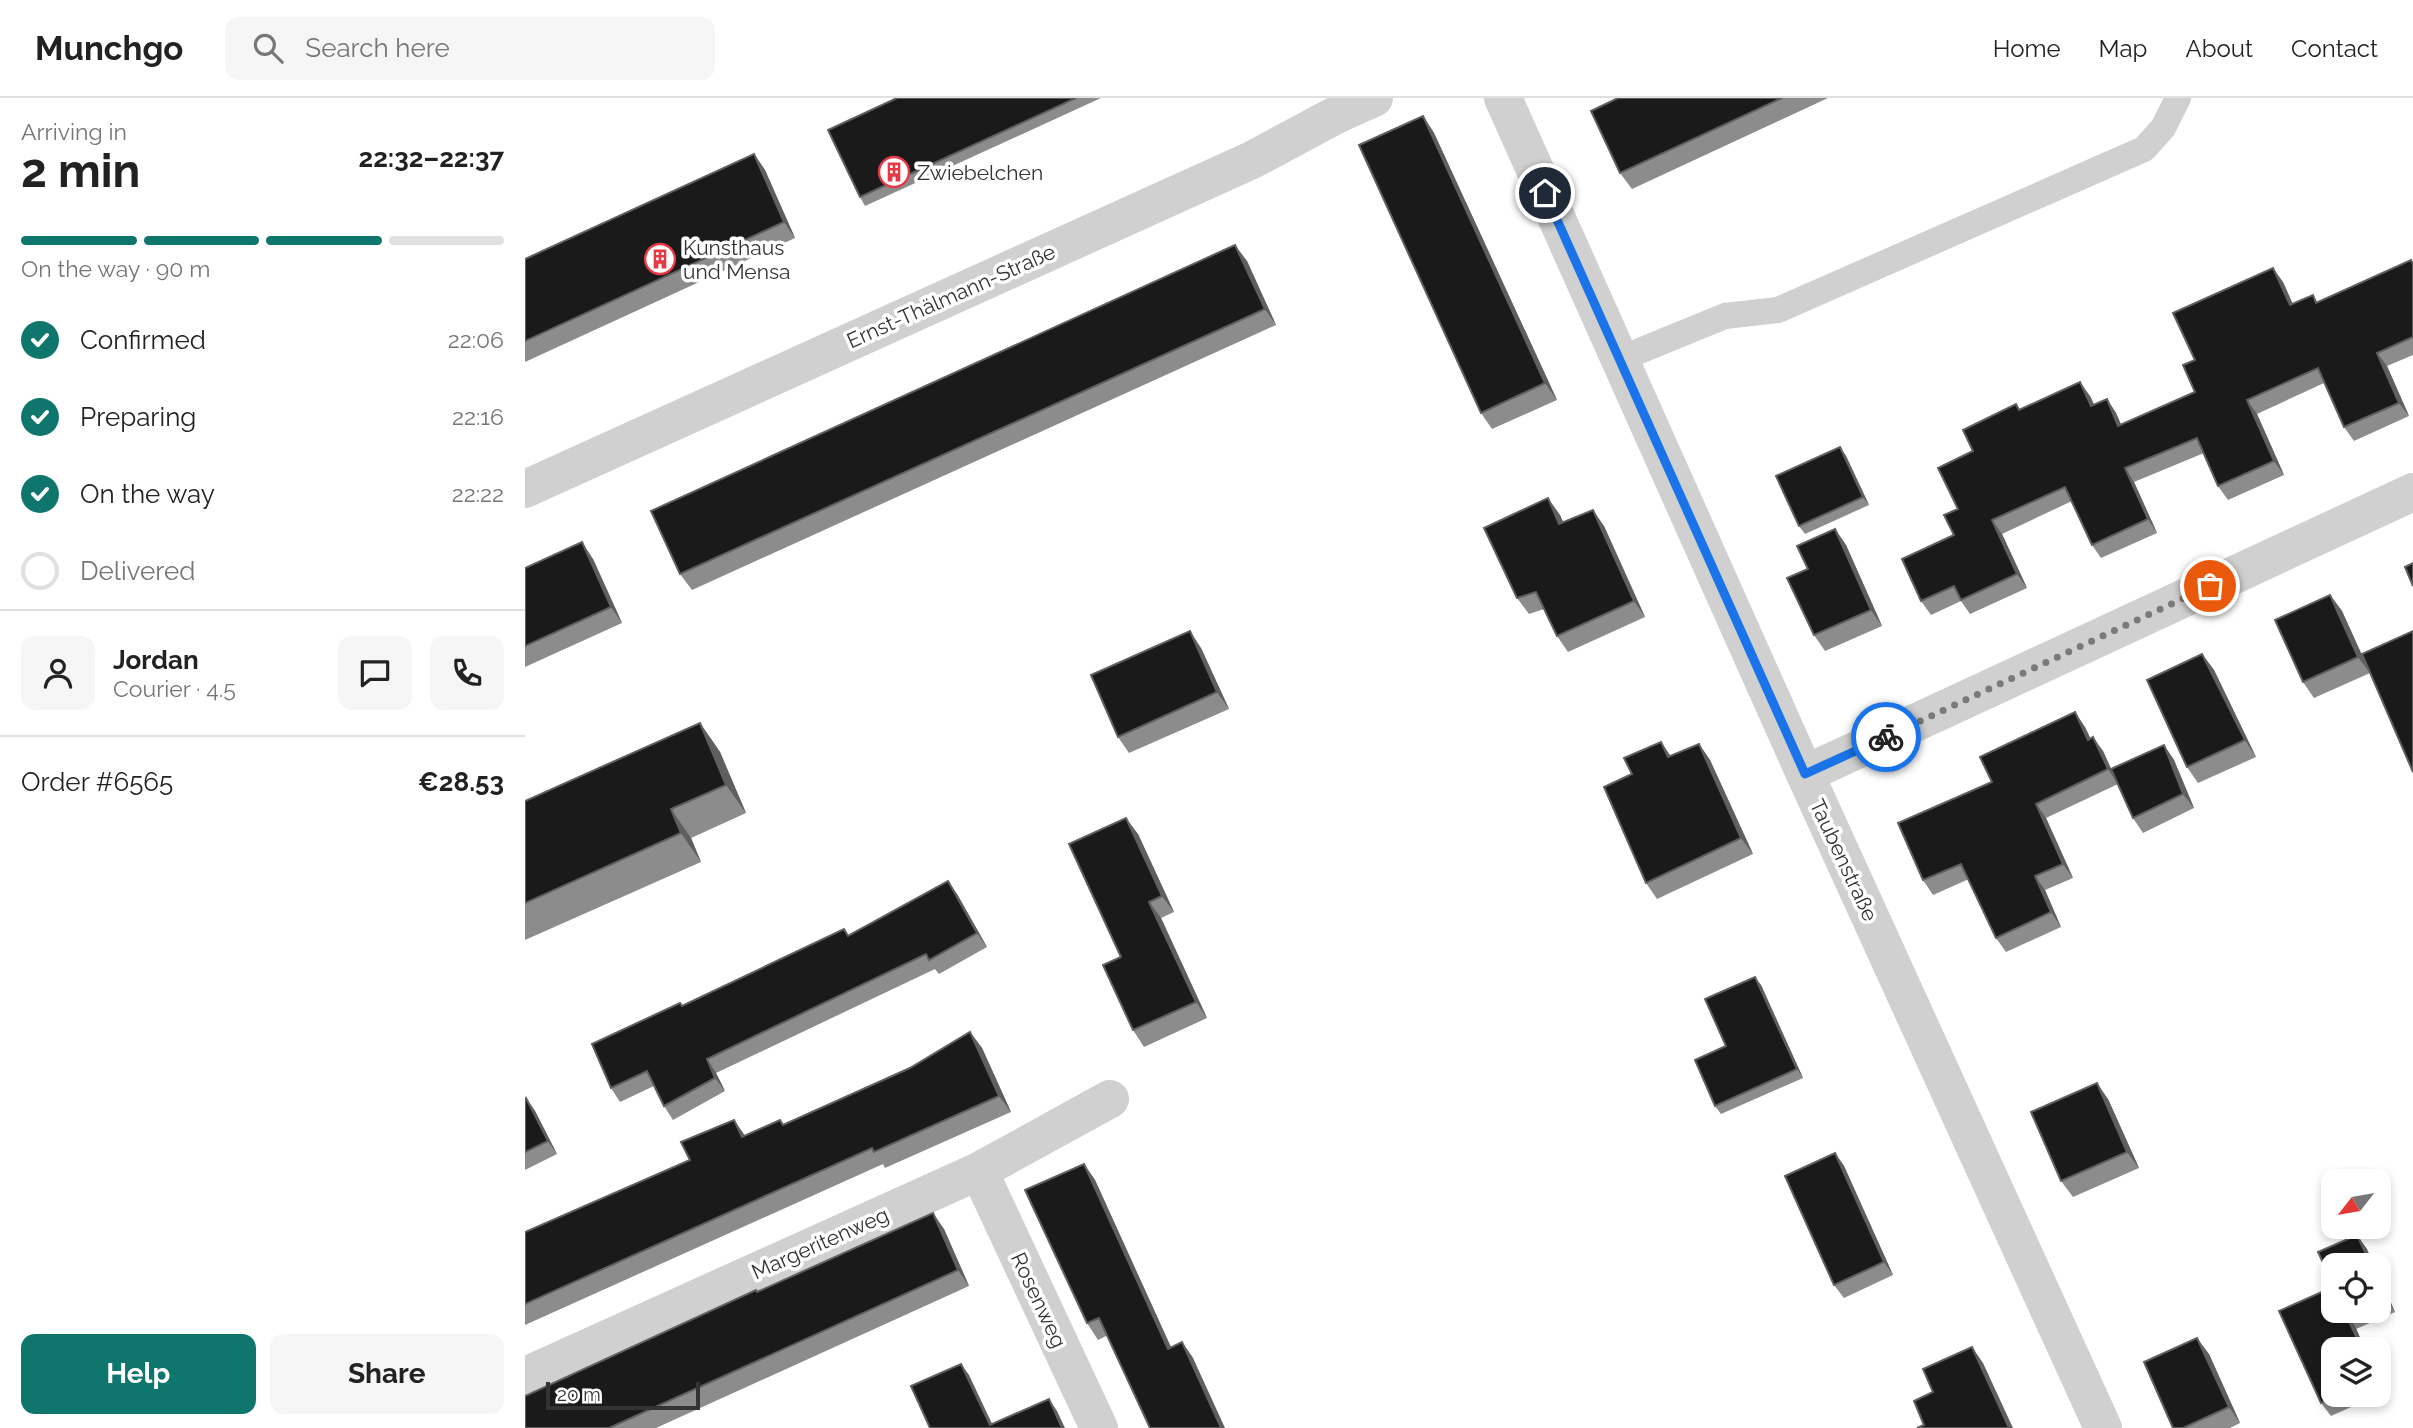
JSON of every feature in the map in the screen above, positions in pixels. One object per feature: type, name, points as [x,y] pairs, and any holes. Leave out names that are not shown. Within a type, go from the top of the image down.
[{"type":"street","name":"Ernst-Thälmann-Straße","points":[[525,489],[1252,160],[1374,98]]},
{"type":"street","name":"Taubenstraße","points":[[1503,98],[1805,774],[2103,1428]]},
{"type":"street","points":[[1805,774],[2413,492]]},
{"type":"street","name":"Margeritenweg","points":[[525,1376],[979,1171],[1110,1099]]},
{"type":"street","name":"Rosenweg","points":[[979,1171],[1099,1428]]},
{"type":"lane","points":[[1620,359],[1725,316],[1778,310],[2144,149],[2163,128],[2178,98]]},
{"type":"building","name":"Zwiebelchen","points":[[897,98],[1076,98],[860,197],[828,130]]},
{"type":"building","points":[[1618,98],[1782,98],[1620,173],[1591,111]]},
{"type":"building","points":[[1423,116],[1545,383],[1481,413],[1359,145]]},
{"type":"building","name":"Kunsthaus und Mensa","points":[[754,154],[784,222],[525,341],[525,259]]},
{"type":"building","points":[[1235,245],[1265,309],[680,574],[651,511]]},
{"type":"building","points":[[2411,260],[2413,337],[2377,353],[2399,403],[2344,427],[2318,368],[2247,400],[2274,461],[2218,486],[2197,438],[2125,468],[2148,519],[2092,545],[2065,487],[1992,520],[2017,574],[1961,600],[1954,586],[1921,601],[1902,559],[1954,535],[1944,515],[1958,509],[1938,468],[1973,451],[1963,430],[2016,404],[2019,410],[2080,382],[2091,406],[2107,399],[2118,426],[2195,392],[2183,365],[2195,360],[2173,313],[2273,268],[2290,305],[2313,295],[2316,303]]},
{"type":"building","points":[[1840,447],[1863,497],[1799,526],[1776,476]]},
{"type":"building","points":[[1548,498],[1559,524],[1593,510],[1634,601],[1557,636],[1536,592],[1517,598],[1484,528]]},
{"type":"building","points":[[1835,529],[1871,610],[1814,635],[1787,578],[1808,569],[1797,546]]},
{"type":"building","points":[[582,542],[611,607],[525,646],[525,568]]},
{"type":"building","points":[[2413,563],[2413,586],[2405,567]]},
{"type":"building","points":[[2330,595],[2358,657],[2303,682],[2275,620]]},
{"type":"building","points":[[1190,631],[1217,692],[1118,737],[1091,675]]},
{"type":"building","points":[[2413,631],[2413,772],[2362,654]]},
{"type":"building","points":[[2202,654],[2245,740],[2187,767],[2147,680]]},
{"type":"building","points":[[2075,712],[2088,740],[2093,737],[2108,769],[2036,804],[2063,864],[2035,876],[2051,912],[1996,938],[1961,864],[1923,880],[1898,823],[1992,782],[1980,757]]},
{"type":"building","points":[[700,723],[726,785],[671,809],[681,833],[525,903],[525,801]]},
{"type":"building","points":[[1661,742],[1668,757],[1699,744],[1741,838],[1646,883],[1604,787],[1632,774],[1624,758]]},
{"type":"building","points":[[2164,745],[2183,794],[2133,818],[2111,769]]},
{"type":"building","points":[[1126,818],[1162,896],[1149,902],[1196,1002],[1133,1030],[1103,965],[1121,957],[1069,844]]},
{"type":"building","points":[[948,881],[977,933],[929,960],[926,954],[707,1059],[715,1078],[664,1106],[647,1071],[611,1088],[592,1044],[680,1003],[682,1006],[844,929],[848,936]]},
{"type":"building","points":[[1755,977],[1797,1069],[1715,1106],[1695,1060],[1726,1046],[1705,999]]},
{"type":"building","points":[[970,1032],[999,1096],[874,1152],[872,1148],[525,1304],[525,1232],[690,1160],[681,1142],[734,1120],[742,1137],[780,1120],[783,1125],[910,1068]]},
{"type":"building","points":[[2097,1083],[2127,1152],[2061,1181],[2031,1112]]},
{"type":"building","points":[[525,1099],[548,1141],[525,1152]]},
{"type":"building","points":[[1835,1153],[1884,1262],[1834,1285],[1785,1176]]},
{"type":"building","points":[[1084,1164],[1168,1349],[1182,1342],[1221,1428],[1150,1428],[1099,1318],[1087,1323],[1025,1190]]},
{"type":"building","points":[[933,1213],[958,1270],[609,1428],[525,1428],[525,1396],[756,1290],[757,1292]]},
{"type":"building","points":[[2348,1239],[2359,1239],[2365,1253],[2321,1253],[2321,1258],[2318,1252]]},
{"type":"building","points":[[2321,1292],[2321,1323],[2350,1323],[2356,1337],[2321,1337],[2321,1403],[2279,1311]]},
{"type":"building","points":[[2197,1338],[2229,1407],[2183,1428],[2173,1428],[2144,1362]]},
{"type":"building","points":[[1972,1347],[2009,1428],[1917,1428],[1924,1425],[1914,1401],[1933,1392],[1923,1369]]},
{"type":"building","points":[[961,1364],[990,1425],[1049,1399],[1062,1428],[930,1428],[911,1386]]},
{"type":"way so far","points":[[1886,737],[2210,586]]},
{"type":"place","name":"Zwiebelchen","points":[[894,172]]},
{"type":"place","name":"Kunsthaus und Mensa","points":[[660,259]]},
{"type":"route","points":[[1545,193],[1805,774],[1886,737]]}]
